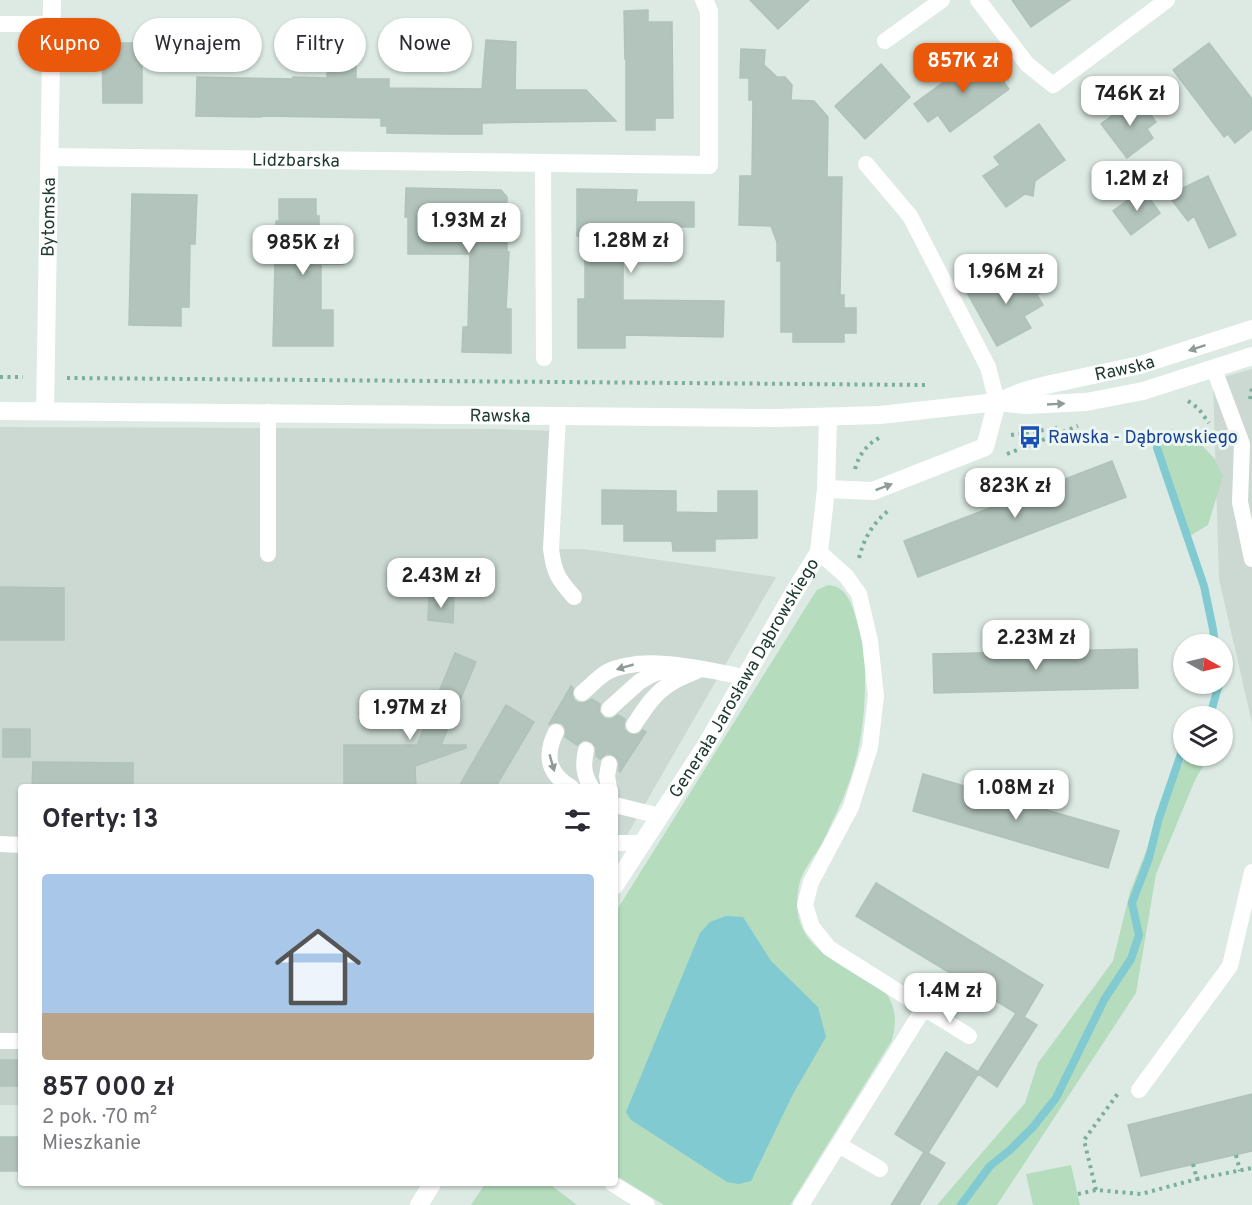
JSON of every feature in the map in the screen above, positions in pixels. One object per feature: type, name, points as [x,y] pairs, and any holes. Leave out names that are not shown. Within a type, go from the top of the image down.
[{"type":"street","name":"Bytomska","points":[[52,0],[52,18]]},
{"type":"street","name":"Lidzbarska","points":[[50,157],[709,165],[709,11],[704,0]]},
{"type":"street","name":"Bytomska","points":[[45,411],[51,72]]},
{"type":"street","name":"Rawska","points":[[997,402],[1042,386],[1140,365],[1252,329]]},
{"type":"street","name":"Rawska","points":[[0,411],[828,417],[911,413],[997,402],[1026,405],[1086,402],[1143,391],[1252,356]]},
{"type":"street","points":[[826,489],[873,491],[985,447],[997,402]]},
{"type":"street","name":"Generała Jarosława Dąbrowskiego","points":[[618,880],[705,747],[819,552],[826,489],[828,417]]},
{"type":"street","points":[[419,1205],[431,1186]]},
{"type":"lane","points":[[885,41],[942,0]]},
{"type":"lane","points":[[978,0],[1027,64],[1053,85],[1167,0]]},
{"type":"lane","points":[[0,24],[18,24]]},
{"type":"lane","points":[[543,163],[544,358]]},
{"type":"lane","points":[[866,164],[910,216],[988,367],[997,402]]},
{"type":"lane","points":[[1214,369],[1247,442],[1240,502],[1252,559]]},
{"type":"lane","points":[[268,412],[268,554]]},
{"type":"lane","points":[[558,416],[551,549],[553,567],[561,583],[574,597]]},
{"type":"lane","points":[[819,552],[846,576],[859,594],[870,641],[876,696],[870,747],[851,807],[811,882],[805,905],[812,927],[829,948],[969,1036]]},
{"type":"lane","points":[[582,693],[606,672],[633,664],[664,664],[745,677]]},
{"type":"lane","points":[[609,709],[639,682],[677,666]]},
{"type":"lane","points":[[634,725],[657,694],[672,682],[699,670]]},
{"type":"lane","points":[[556,732],[549,754],[551,766],[566,784]]},
{"type":"lane","points":[[586,750],[584,771],[589,784]]},
{"type":"lane","points":[[608,784],[609,764]]},
{"type":"lane","points":[[618,804],[660,816]]},
{"type":"lane","points":[[618,843],[643,843]]},
{"type":"lane","points":[[0,844],[18,844]]},
{"type":"lane","points":[[1131,1088],[1230,966],[1244,944],[1252,872]]},
{"type":"lane","points":[[801,1205],[924,1008]]},
{"type":"lane","points":[[0,1041],[18,1041]]},
{"type":"lane","points":[[840,1145],[880,1169]]},
{"type":"lane","points":[[616,1186],[647,1205]]},
{"type":"path","points":[[0,377],[935,385]]},
{"type":"path","points":[[1250,404],[1252,388]]},
{"type":"path","points":[[997,458],[1081,425]]},
{"type":"path","points":[[859,568],[858,558],[870,529],[890,510]]},
{"type":"path","points":[[1096,1190],[1084,1140],[1131,1088]]},
{"type":"path","points":[[1236,1155],[1240,1171]]},
{"type":"path","points":[[1193,1164],[1197,1179]]},
{"type":"path","points":[[1078,1194],[1096,1190],[1141,1194],[1197,1179],[1252,1168]]},
{"type":"shaded area","points":[[1252,369],[1252,723],[1219,579],[1213,380]]},
{"type":"shaded area","points":[[0,427],[557,431],[551,549],[584,549],[776,577],[618,851],[618,784],[18,784],[18,1105],[0,1105]]},
{"type":"green space","points":[[1172,429],[1195,438],[1214,458],[1223,476],[1208,525],[1188,537],[1157,448]]},
{"type":"green space","points":[[828,585],[834,586],[848,597],[864,647],[865,699],[861,736],[847,788],[824,840],[805,869],[799,885],[797,904],[799,920],[813,944],[824,954],[888,996],[895,1018],[892,1040],[790,1205],[664,1205],[618,1177],[618,908],[817,590]]},
{"type":"green space","points":[[1181,766],[1203,766],[1195,780],[1156,874],[1136,993],[997,1205],[937,1205],[1025,1103],[1038,1063],[1113,961],[1130,892],[1168,791]]},
{"type":"green space","points":[[1071,1165],[1080,1205],[1033,1205],[1026,1174]]},
{"type":"green space","points":[[484,1186],[552,1186],[577,1205],[471,1205]]},
{"type":"water","points":[[726,916],[743,917],[771,961],[818,1007],[826,1037],[793,1094],[751,1181],[739,1184],[727,1182],[631,1120],[626,1112],[700,933],[710,922]]},
{"type":"building","points":[[750,0],[809,0],[778,29]]},
{"type":"building","points":[[1012,0],[1070,0],[1031,27]]},
{"type":"building","points":[[648,10],[648,22],[672,22],[673,118],[655,118],[655,130],[626,130],[624,11]]},
{"type":"building","points":[[486,40],[516,42],[515,90],[586,90],[616,121],[482,123],[482,134],[446,134],[387,133],[387,126],[381,126],[381,118],[196,116],[197,77],[327,78],[327,72],[356,72],[356,79],[389,79],[389,88],[482,89]]},
{"type":"building","points":[[121,43],[133,43],[133,72],[142,72],[142,103],[103,103],[102,72],[121,72]]},
{"type":"building","points":[[1209,43],[1252,99],[1252,129],[1235,143],[1228,134],[1224,137],[1173,70]]},
{"type":"building","points":[[741,49],[765,50],[764,65],[777,77],[785,77],[792,85],[791,100],[814,101],[828,117],[827,177],[842,177],[840,295],[844,295],[844,308],[856,308],[856,333],[844,333],[844,342],[793,342],[793,332],[781,332],[781,261],[777,261],[777,242],[771,226],[739,225],[740,176],[752,176],[753,100],[749,100],[749,78],[740,78]]},
{"type":"building","points":[[983,53],[1009,89],[950,132],[938,115],[928,122],[914,104]]},
{"type":"building","points":[[881,64],[910,97],[865,139],[835,106]]},
{"type":"building","points":[[1137,97],[1156,122],[1147,129],[1153,138],[1127,158],[1101,124]]},
{"type":"building","points":[[1039,124],[1065,160],[1035,181],[1033,196],[1025,194],[1006,207],[983,176],[1000,165],[994,157]]},
{"type":"building","points":[[1208,176],[1236,235],[1209,248],[1194,216],[1188,221],[1168,195]]},
{"type":"building","points":[[406,188],[501,190],[507,197],[507,252],[509,252],[506,309],[511,309],[511,353],[462,352],[463,327],[468,327],[470,254],[408,254],[408,217],[405,217]]},
{"type":"building","points":[[577,189],[637,190],[636,202],[694,202],[694,227],[636,227],[636,236],[623,236],[623,300],[724,301],[723,337],[625,335],[625,348],[578,348],[578,299],[585,299],[585,236],[577,236]]},
{"type":"building","points":[[1143,189],[1160,213],[1131,235],[1113,211]]},
{"type":"building","points":[[132,194],[197,195],[195,244],[190,244],[189,307],[181,307],[181,326],[129,325]]},
{"type":"building","points":[[279,199],[316,199],[319,233],[345,233],[344,264],[321,264],[321,310],[333,310],[333,346],[273,346],[276,221],[279,221]]},
{"type":"building","points":[[1029,270],[1041,292],[1037,295],[1043,305],[1024,316],[1031,328],[997,346],[965,289],[983,279],[987,286],[1002,277],[1006,283]]},
{"type":"building","points":[[1112,461],[1126,497],[918,577],[904,541]]},
{"type":"building","points":[[602,490],[676,491],[676,512],[718,513],[718,491],[757,491],[757,538],[715,539],[715,551],[673,551],[672,541],[624,541],[624,524],[602,524]]},
{"type":"building","points":[[0,587],[64,588],[64,640],[0,640]]},
{"type":"building","points":[[429,595],[454,596],[453,623],[428,620]]},
{"type":"building","points":[[1137,649],[1138,688],[934,693],[933,654]]},
{"type":"building","points":[[455,653],[476,662],[441,745],[466,745],[466,748],[415,766],[416,784],[344,784],[344,745],[417,745]]},
{"type":"building","points":[[571,686],[574,700],[578,703],[592,699],[600,704],[599,712],[605,719],[612,719],[618,715],[625,719],[624,729],[629,734],[639,734],[643,730],[646,732],[620,772],[619,761],[615,756],[606,754],[600,759],[596,756],[596,747],[592,742],[583,740],[577,745],[565,737],[564,725],[554,722],[549,724]]},
{"type":"building","points":[[506,705],[534,722],[497,784],[460,784]]},
{"type":"building","points":[[3,729],[30,729],[30,757],[3,757]]},
{"type":"building","points":[[33,762],[133,763],[133,784],[32,784]]},
{"type":"building","points":[[923,774],[1119,831],[1108,868],[913,811]]},
{"type":"building","points":[[876,883],[1043,985],[1024,1017],[1037,1025],[997,1087],[978,1074],[928,1153],[945,1163],[919,1205],[891,1205],[924,1152],[895,1134],[946,1052],[978,1072],[1016,1013],[856,916]]},
{"type":"building","points":[[0,1060],[18,1060],[18,1086],[0,1086]]},
{"type":"building","points":[[1252,1094],[1252,1151],[1141,1176],[1128,1125]]},
{"type":"building","points":[[0,1137],[18,1137],[18,1171],[0,1171]]},
{"type":"waterway","points":[[1157,448],[1204,586],[1214,634]]},
{"type":"waterway","points":[[1213,706],[1216,694]]},
{"type":"waterway","points":[[961,1205],[990,1166],[1033,1127],[1056,1098],[1104,1000],[1131,959],[1139,935],[1132,903],[1149,858],[1159,818],[1177,766]]},
{"type":"place","name":"Rawska - Dąbrowskiego","points":[[1030,437]]}]
